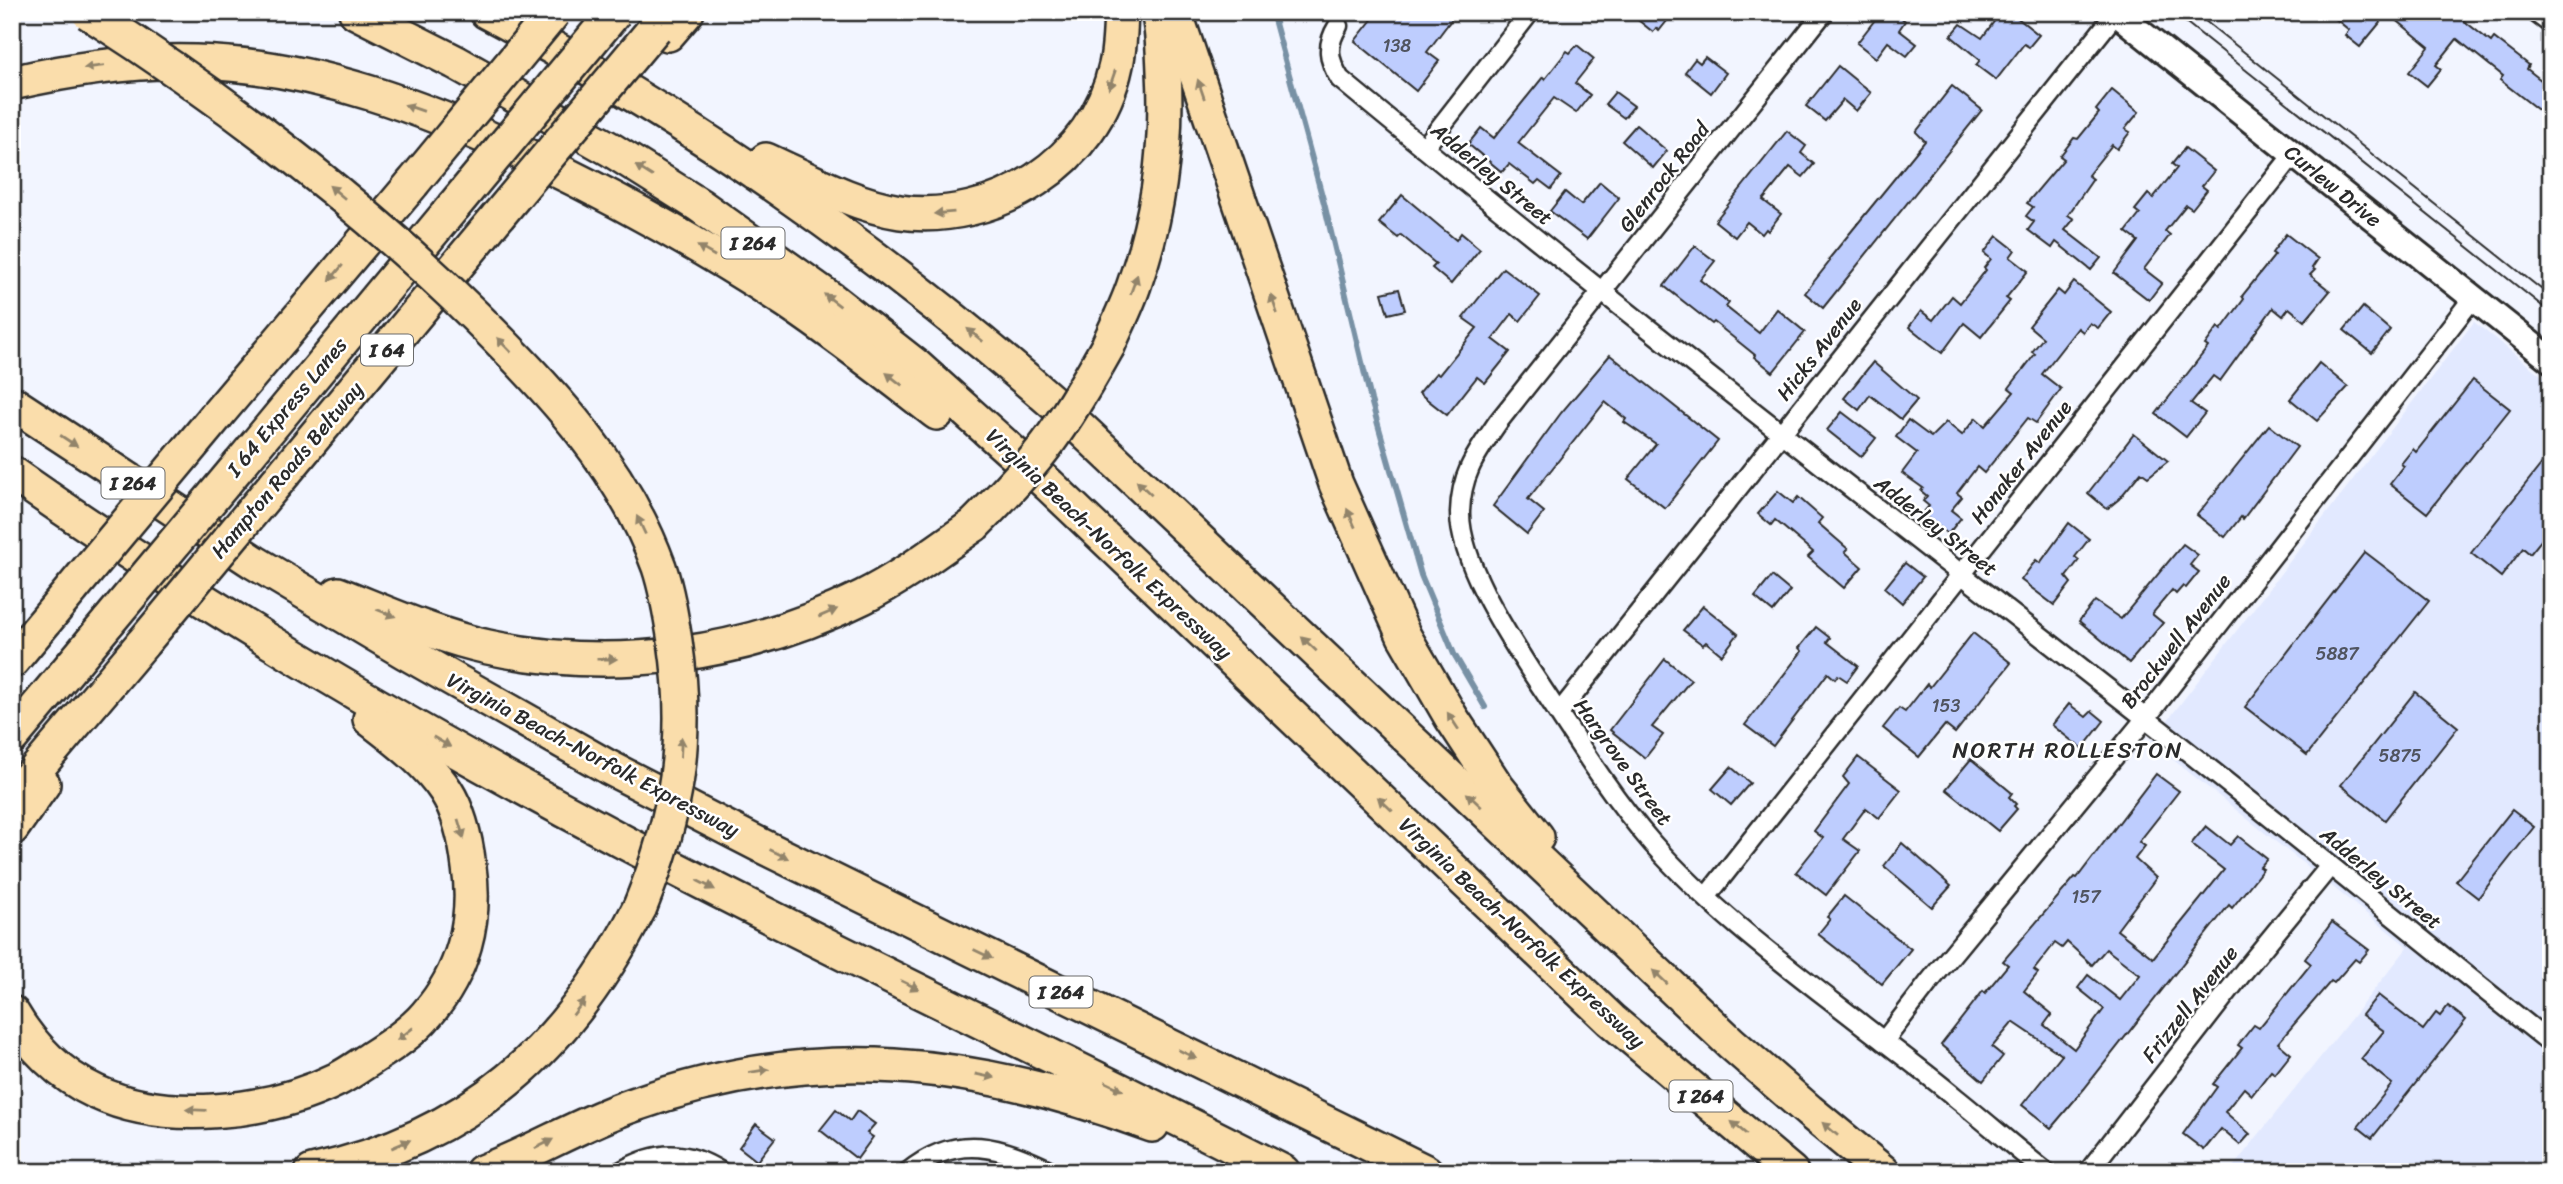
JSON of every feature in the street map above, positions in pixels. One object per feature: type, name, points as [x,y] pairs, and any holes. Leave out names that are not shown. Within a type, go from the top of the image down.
[{"type":"highway","points":[[88,12],[227,104],[293,156],[457,298],[533,375],[593,445],[622,487],[642,526],[663,581],[671,614],[680,669],[680,767],[671,816],[657,865],[618,952],[565,1026],[532,1060],[496,1090],[465,1112],[424,1135],[381,1153],[312,1172]]},
{"type":"highway","name":"Virginia Beach-Norfolk Expressway","points":[[356,12],[455,62],[610,149],[699,205],[832,300],[916,366],[1049,485],[1611,1020],[1791,1172]]},
{"type":"highway","points":[[487,12],[666,114],[816,212],[982,341],[1056,405],[1731,1043],[1883,1172]]},
{"type":"highway","points":[[502,12],[556,49]]},
{"type":"highway","points":[[491,88],[543,12]]},
{"type":"highway","points":[[12,661],[554,12]]},
{"type":"highway","name":"I 64 Express Lanes","points":[[12,737],[615,12]]},
{"type":"highway","points":[[666,114],[871,205],[925,215],[953,213],[985,205],[1035,181],[1057,164],[1077,143],[1094,119],[1116,66],[1121,12]]},
{"type":"highway","points":[[254,562],[486,647],[583,659],[690,654],[771,634],[864,597],[902,575],[974,525],[1008,490],[1047,444],[1077,401],[1108,346],[1135,284],[1152,226],[1160,186],[1166,135],[1166,99],[1158,12]]},
{"type":"highway","points":[[1175,12],[1336,484],[1404,636],[1451,718],[1497,787],[1630,949]]},
{"type":"highway","name":"Hampton Roads Beltway","points":[[12,798],[560,142],[670,22]]},
{"type":"highway","points":[[12,83],[61,71],[124,64],[196,61],[250,66],[312,78],[388,99],[495,140],[640,213],[712,254],[788,303],[861,354],[1007,469],[1104,538]]},
{"type":"highway","name":"Virginia Beach-Norfolk Expressway","points":[[12,403],[254,562],[405,652],[608,767],[760,845],[1426,1172]]},
{"type":"highway","points":[[12,1013],[42,1053],[70,1077],[96,1092],[160,1109],[222,1111],[261,1105],[300,1095],[338,1079],[421,1022],[447,986],[461,958],[471,914],[471,880],[466,845],[447,792],[429,769],[337,693],[235,620],[18,478]]},
{"type":"highway","points":[[12,633],[28,616],[67,594]]},
{"type":"highway","points":[[235,620],[465,755],[614,837],[1281,1172]]},
{"type":"highway","points":[[12,828],[97,697]]},
{"type":"highway","points":[[482,1172],[513,1160],[573,1129],[698,1083],[775,1069],[854,1063],[967,1072],[1019,1083],[1124,1114],[1281,1172]]},
{"type":"street","points":[[1424,148],[1530,12]]},
{"type":"street","name":"Glenrock Road","points":[[1540,369],[1824,12]]},
{"type":"street","points":[[2535,12],[2551,24]]},
{"type":"street","name":"Curlew Drive","points":[[2116,13],[2551,360]]},
{"type":"street","name":"Hicks Avenue","points":[[1559,713],[2116,13]]},
{"type":"street","name":"Adderley Street","points":[[1338,26],[1332,35],[1329,48],[1331,65],[1340,79],[2551,1043]]},
{"type":"street","name":"Honaker Avenue","points":[[1707,896],[2293,155]]},
{"type":"street","name":"Brockwell Avenue","points":[[1884,1041],[2146,718],[2473,298]]},
{"type":"street","name":"Hargrove Street","points":[[1540,369],[1498,422],[1469,466],[1462,487],[1462,533],[1470,560],[1517,650],[1636,823],[1662,853],[1752,938],[2046,1172]]},
{"type":"street","name":"Frizzell Avenue","points":[[2088,1172],[2244,971],[2330,866]]},
{"type":"street","points":[[908,1172],[943,1151],[969,1146],[994,1148],[1018,1155],[1053,1172]]},
{"type":"street","points":[[620,1172],[638,1161],[669,1155],[689,1157],[721,1172]]},
{"type":"shaded area","points":[[2474,322],[2551,383],[2551,1172],[2229,1172],[2408,947],[2151,742]]},
{"type":"building","points":[[1378,12],[1457,12],[1427,52],[1439,61],[1416,91],[1355,41]]},
{"type":"building","points":[[1628,12],[1674,12],[1659,31],[1656,28],[1653,32]]},
{"type":"building","points":[[1881,12],[1895,12],[1905,21],[1899,30],[1917,44],[1907,56],[1888,42],[1876,58],[1857,43]]},
{"type":"building","points":[[2001,12],[2010,12],[2039,35],[2029,47],[2024,44],[1996,80],[1976,65],[1980,60],[1951,36],[1961,24],[1982,38]]},
{"type":"building","points":[[2327,12],[2453,12],[2491,42],[2494,38],[2529,65],[2527,69],[2551,88],[2551,120],[2500,80],[2503,76],[2457,39],[2436,65],[2441,69],[2427,86],[2409,72],[2429,47],[2388,13],[2360,47],[2345,35],[2349,30]]},
{"type":"building","points":[[1577,45],[1594,59],[1575,83],[1590,95],[1576,113],[1554,98],[1518,143],[1561,176],[1551,189],[1539,180],[1535,184],[1509,164],[1502,172],[1468,144],[1481,128],[1494,138],[1543,77],[1545,79],[1567,51],[1570,53]]},
{"type":"building","points":[[1705,57],[1726,73],[1711,93],[1685,72],[1695,59],[1700,63]]},
{"type":"building","points":[[1838,66],[1871,93],[1856,111],[1843,100],[1825,121],[1806,106]]},
{"type":"building","points":[[1952,86],[1982,110],[1823,308],[1805,293],[1830,261],[1828,260],[1925,141],[1916,132]]},
{"type":"building","points":[[2112,90],[2139,112],[2125,129],[2130,132],[2117,149],[2112,145],[2088,175],[2093,179],[2068,215],[2074,219],[2065,230],[2101,258],[2091,270],[2056,242],[2052,248],[2028,230],[2034,222],[2026,216],[2033,207],[2027,203],[2064,159],[2060,156],[2074,138],[2078,139],[2099,113],[2096,110]]},
{"type":"building","points":[[1615,92],[1634,106],[1624,118],[1605,104]]},
{"type":"building","points":[[1636,125],[1667,151],[1653,168],[1622,141]]},
{"type":"building","points":[[1787,131],[1806,146],[1801,153],[1814,164],[1803,177],[1790,167],[1763,200],[1781,214],[1768,231],[1766,229],[1762,234],[1747,222],[1735,237],[1715,221]]},
{"type":"building","points":[[2185,148],[2214,171],[2202,186],[2207,190],[2192,209],[2186,205],[2165,231],[2170,235],[2144,269],[2162,283],[2149,300],[2114,273],[2138,241],[2126,232],[2140,214],[2135,210],[2148,194],[2153,198],[2177,168],[2172,164]]},
{"type":"building","points":[[1600,182],[1619,198],[1587,239],[1550,211],[1565,192],[1581,205]]},
{"type":"building","points":[[1402,195],[1456,240],[1461,233],[1480,249],[1451,284],[1432,268],[1436,264],[1401,235],[1398,238],[1379,223]]},
{"type":"building","points":[[2286,234],[2318,259],[2312,268],[2315,270],[2310,275],[2330,291],[2305,321],[2289,308],[2283,316],[2273,308],[2220,381],[2213,376],[2191,403],[2205,413],[2186,437],[2156,414],[2208,347],[2205,345],[2218,327],[2221,330],[2244,299],[2242,296],[2275,255],[2272,253]]},
{"type":"building","points":[[1997,236],[2015,250],[2010,257],[2028,271],[2006,298],[2010,301],[1981,337],[1964,323],[1942,353],[1909,327],[1921,311],[1933,320],[1952,296],[1960,303],[1986,270],[1984,268],[1991,259],[1984,253]]},
{"type":"building","points":[[1695,246],[1715,261],[1700,280],[1729,303],[1726,307],[1759,333],[1777,309],[1805,332],[1773,372],[1714,322],[1712,324],[1664,286]]},
{"type":"building","points":[[1503,268],[1540,296],[1520,321],[1512,314],[1493,339],[1510,352],[1485,383],[1477,377],[1447,415],[1419,393],[1436,373],[1439,375],[1477,328],[1463,318]]},
{"type":"building","points":[[2074,282],[2111,312],[2098,328],[2090,323],[2083,332],[2078,328],[2042,374],[2061,389],[2036,423],[2028,418],[1984,473],[1977,467],[1957,493],[1962,497],[1951,510],[1961,518],[1948,534],[1922,514],[1929,506],[1923,501],[1927,496],[1921,491],[1923,488],[1902,473],[1917,453],[1896,437],[1908,420],[1931,437],[1946,422],[1962,435],[1976,418],[1985,426],[2014,392],[2009,388],[2035,354],[2032,352],[2043,338],[2029,326],[2058,290],[2064,295]]},
{"type":"building","points":[[1399,289],[1405,310],[1388,314],[1382,293]]},
{"type":"building","points":[[2363,307],[2390,330],[2372,353],[2344,330]]},
{"type":"building","points":[[1610,355],[1718,441],[1665,508],[1628,479],[1656,444],[1624,422],[1626,419],[1605,402],[1528,499],[1544,512],[1527,534],[1493,506],[1561,413]]},
{"type":"building","points":[[1873,362],[1917,400],[1901,419],[1870,395],[1859,410],[1844,398]]},
{"type":"building","points":[[2319,363],[2348,387],[2317,421],[2290,399]]},
{"type":"building","points":[[2473,380],[2510,409],[2427,513],[2390,484],[2404,466],[2401,464],[2413,449],[2416,452]]},
{"type":"building","points":[[1842,412],[1876,438],[1861,457],[1827,430]]},
{"type":"building","points":[[2269,425],[2297,447],[2243,519],[2241,517],[2225,537],[2197,515]]},
{"type":"building","points":[[2134,434],[2168,461],[2148,477],[2141,472],[2107,509],[2088,493]]},
{"type":"building","points":[[2551,452],[2551,528],[2530,554],[2523,548],[2501,577],[2471,553]]},
{"type":"building","points":[[1778,491],[1793,503],[1798,497],[1822,518],[1818,523],[1848,549],[1845,552],[1862,567],[1844,588],[1808,557],[1813,552],[1775,520],[1771,525],[1758,514]]},
{"type":"building","points":[[2069,523],[2089,539],[2075,557],[2079,560],[2066,577],[2071,583],[2054,605],[2021,580],[2036,560],[2040,563]]},
{"type":"building","points":[[2183,544],[2198,555],[2190,565],[2199,572],[2186,588],[2183,586],[2176,594],[2172,590],[2152,614],[2163,623],[2129,663],[2079,621],[2095,601],[2121,619]]},
{"type":"building","points":[[2365,552],[2429,601],[2307,755],[2245,707]]},
{"type":"building","points":[[1905,563],[1923,577],[1902,603],[1885,588]]},
{"type":"building","points":[[1772,576],[1790,591],[1773,612],[1755,597]]},
{"type":"building","points":[[1703,606],[1738,634],[1722,655],[1706,642],[1703,645],[1683,630]]},
{"type":"building","points":[[1816,627],[1830,638],[1827,642],[1858,666],[1847,681],[1838,675],[1835,679],[1828,673],[1773,746],[1745,725],[1802,651],[1799,648]]},
{"type":"building","points":[[1973,633],[2011,663],[1955,733],[1945,725],[1919,757],[1883,728],[1899,708],[1905,712],[1927,684],[1930,687]]},
{"type":"building","points":[[1665,659],[1691,680],[1652,727],[1663,735],[1645,758],[1610,730]]},
{"type":"building","points":[[2415,692],[2458,727],[2385,820],[2341,785]]},
{"type":"building","points":[[2069,704],[2086,717],[2092,711],[2104,721],[2082,749],[2052,725]]},
{"type":"building","points":[[1858,757],[1901,790],[1879,818],[1866,808],[1843,839],[1860,851],[1826,895],[1796,872],[1823,838],[1814,831],[1849,784],[1843,777]]},
{"type":"building","points":[[1971,759],[2012,793],[2009,797],[2017,809],[1998,831],[1946,789]]},
{"type":"building","points":[[1731,767],[1750,783],[1731,805],[1712,789]]},
{"type":"building","points":[[2156,774],[2179,791],[2139,842],[2145,846],[2135,859],[2156,878],[2117,930],[2153,958],[2224,870],[2191,844],[2206,826],[2230,845],[2238,836],[2267,859],[2260,867],[2263,869],[2232,908],[2229,905],[2051,1128],[2022,1105],[2062,1055],[2013,1022],[1992,1047],[2003,1056],[1983,1081],[1941,1045],[1983,991],[1985,993],[2008,965],[2003,961],[2075,877],[2077,878]],"holes":[[[2067,942],[2092,965],[2106,949],[2140,975],[2120,1000],[2088,975],[2078,988],[2104,1009],[2074,1049],[2044,1025],[2052,1014],[2024,991],[2038,973],[2034,970],[2055,943],[2062,948]]]},
{"type":"building","points":[[2512,810],[2534,827],[2478,898],[2456,881]]},
{"type":"building","points":[[1902,843],[1951,886],[1932,907],[1884,866]]},
{"type":"building","points":[[1844,896],[1911,949],[1882,984],[1818,934],[1830,919],[1827,917]]},
{"type":"building","points":[[2332,922],[2369,950],[2359,962],[2355,959],[2334,983],[2331,981],[2278,1043],[2291,1054],[2275,1074],[2271,1071],[2252,1095],[2244,1088],[2225,1112],[2250,1134],[2240,1145],[2221,1129],[2204,1150],[2183,1134],[2217,1087],[2213,1084],[2242,1048],[2238,1045],[2254,1025],[2259,1028],[2311,964],[2305,959]]},
{"type":"building","points":[[2378,995],[2423,1030],[2436,1013],[2440,1016],[2448,1006],[2466,1020],[2372,1138],[2358,1127],[2392,1084],[2361,1059],[2384,1031],[2362,1015]]},
{"type":"building","points":[[836,1110],[850,1121],[857,1111],[875,1124],[867,1133],[873,1137],[857,1159],[820,1130]]},
{"type":"building","points":[[756,1124],[775,1138],[757,1161],[739,1147]]},
{"type":"waterway","points":[[1272,12],[1324,203],[1371,400],[1421,575],[1454,654],[1485,707]]},
{"type":"tram line","points":[[2173,12],[2551,313]]},
{"type":"tram line","points":[[2194,12],[2551,297]]},
{"type":"district","name":"NORTH ROLLESTON","points":[[2068,750]]}]
